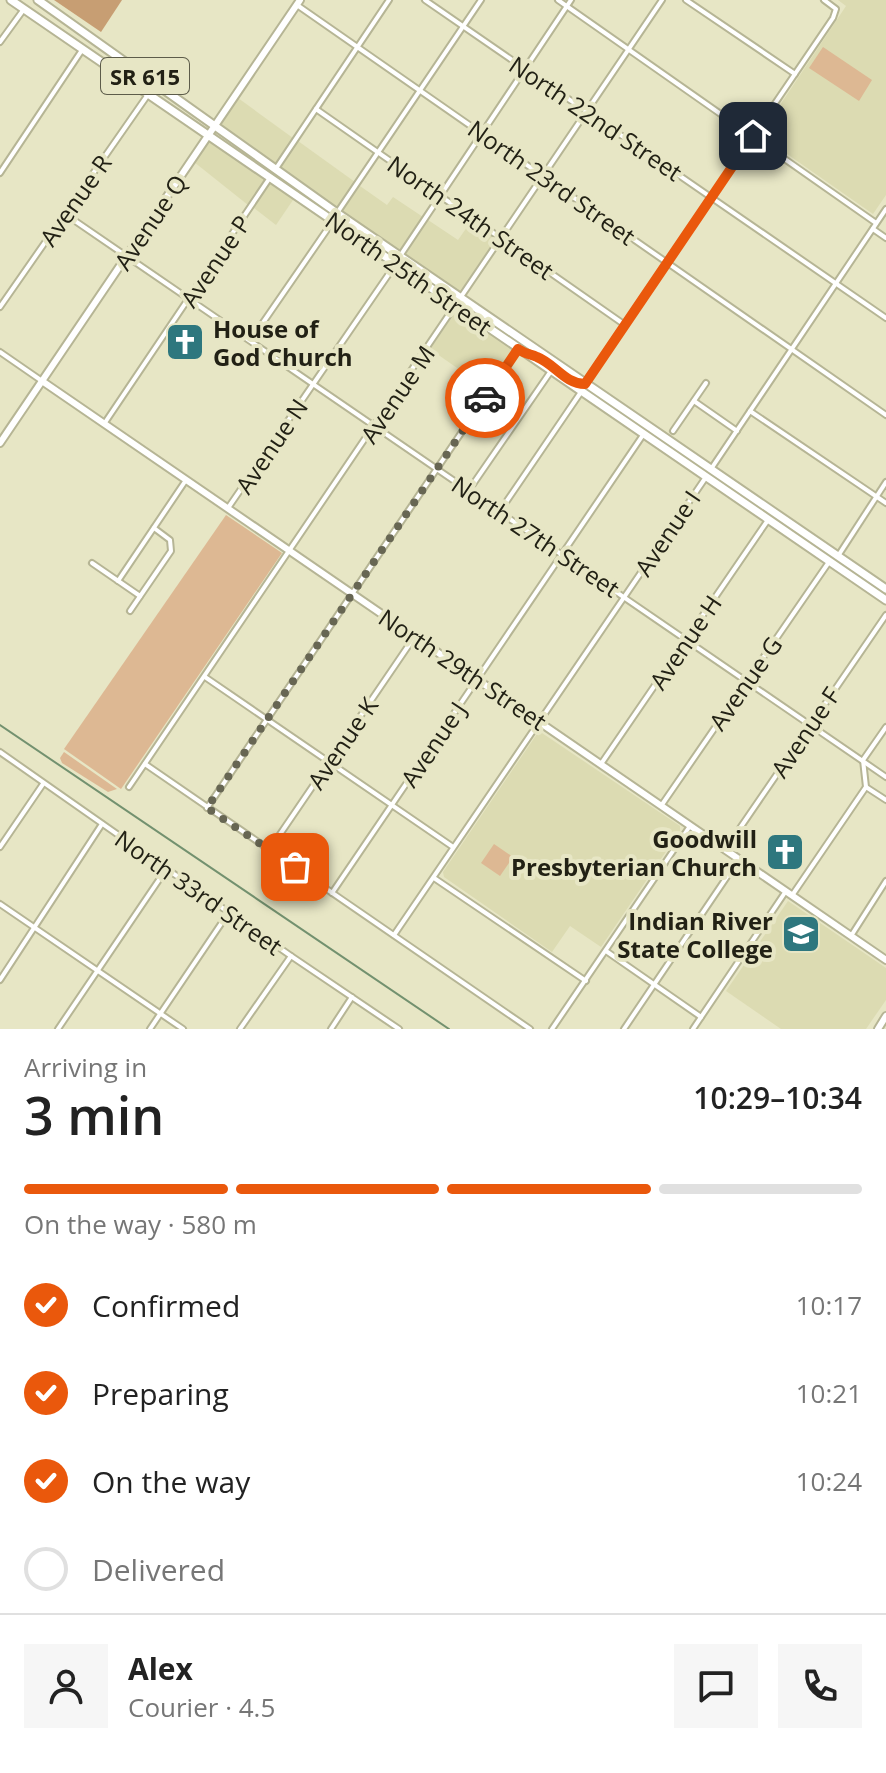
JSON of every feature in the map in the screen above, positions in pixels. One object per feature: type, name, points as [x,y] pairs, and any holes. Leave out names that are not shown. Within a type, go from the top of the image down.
[{"type":"main road","name":"North 25th Street","points":[[11,0],[209,135],[273,173],[283,185],[291,186],[328,212],[395,265],[886,600]]},
{"type":"main road","name":"North 25th Street","points":[[38,0],[335,217],[400,256],[886,589]]},
{"type":"main road","points":[[24,9],[33,5],[48,7]]},
{"type":"main road","points":[[528,356],[536,357],[574,383],[585,384]]},
{"type":"main road","points":[[781,529],[788,530],[827,556],[838,556]]},
{"type":"street","name":"Avenue P","points":[[104,424],[389,0]]},
{"type":"street","name":"North 22nd Street","points":[[425,0],[886,318]]},
{"type":"street","points":[[251,340],[481,0]]},
{"type":"street","points":[[558,0],[876,223]]},
{"type":"street","points":[[400,256],[571,0]]},
{"type":"street","name":"Avenue M","points":[[129,787],[662,0]]},
{"type":"street","points":[[686,0],[795,74]]},
{"type":"street","points":[[585,384],[836,9],[824,0]]},
{"type":"street","name":"North 23rd Street","points":[[298,2],[357,47],[886,415]]},
{"type":"street","name":"Avenue Q","points":[[0,443],[298,2]]},
{"type":"street","points":[[0,42],[24,9]]},
{"type":"street","points":[[0,173],[83,48]]},
{"type":"street","name":"Avenue R","points":[[0,307],[149,93]]},
{"type":"street","name":"North 24th Street","points":[[316,109],[625,325]]},
{"type":"street","name":"Avenue I","points":[[394,935],[886,209]]},
{"type":"street","name":"North 27th Street","points":[[65,214],[191,297],[886,777]]},
{"type":"street","points":[[873,229],[886,238]]},
{"type":"street","name":"Avenue N","points":[[228,508],[395,265]]},
{"type":"street","points":[[207,808],[518,349]]},
{"type":"street","name":"North 29th Street","points":[[0,352],[886,960]]},
{"type":"street","points":[[469,490],[551,371]]},
{"type":"street","points":[[673,431],[706,383]]},
{"type":"street","points":[[500,511],[581,392]]},
{"type":"street","points":[[694,401],[737,431]]},
{"type":"street","points":[[750,411],[886,503]]},
{"type":"street","name":"Avenue J","points":[[332,893],[643,435]]},
{"type":"street","points":[[118,581],[186,480]]},
{"type":"street","points":[[838,556],[886,482]]},
{"type":"street","name":"Avenue H","points":[[601,764],[768,520]]},
{"type":"street","points":[[130,611],[171,551],[170,540],[154,528]]},
{"type":"street","name":"Avenue G","points":[[661,806],[829,562]]},
{"type":"street","points":[[92,563],[140,596]]},
{"type":"street","name":"Avenue F","points":[[725,850],[886,615]]},
{"type":"street","name":"Avenue K","points":[[269,850],[415,636]]},
{"type":"street","points":[[205,677],[453,847]]},
{"type":"street","points":[[693,1029],[866,787],[863,760],[886,727]]},
{"type":"street","name":"North 33rd Street","points":[[0,752],[399,1029]]},
{"type":"street","points":[[145,764],[530,1029]]},
{"type":"street","points":[[0,847],[43,784]]},
{"type":"street","points":[[866,787],[886,800]]},
{"type":"street","points":[[0,980],[102,824]]},
{"type":"street","points":[[552,1029],[690,826]]},
{"type":"street","points":[[624,1029],[739,859]]},
{"type":"street","points":[[58,1029],[167,868]]},
{"type":"street","points":[[434,878],[586,981]]},
{"type":"street","points":[[851,936],[886,881]]},
{"type":"street","points":[[0,904],[183,1029]]},
{"type":"street","points":[[150,1029],[229,912]]},
{"type":"street","points":[[606,951],[701,1017]]},
{"type":"street","points":[[240,1029],[291,956]]},
{"type":"street","points":[[331,1029],[352,997]]},
{"type":"street","points":[[878,1029],[886,1016]]},
{"type":"shaded area","points":[[54,0],[122,0],[101,32]]},
{"type":"shaded area","points":[[838,0],[886,0],[886,195],[873,214],[760,135],[846,6]]},
{"type":"shaded area","points":[[823,47],[872,80],[859,101],[809,68]]},
{"type":"shaded area","points":[[238,98],[293,138],[274,166],[218,127]]},
{"type":"shaded area","points":[[210,139],[267,177],[248,205],[194,162]]},
{"type":"shaded area","points":[[298,141],[355,182],[337,209],[279,169]]},
{"type":"shaded area","points":[[271,181],[295,197],[276,225],[254,208]]},
{"type":"shaded area","points":[[360,186],[387,205],[393,197],[423,217],[399,253],[341,213]]},
{"type":"shaded area","points":[[428,220],[458,240],[472,220],[498,238],[460,294],[404,256]]},
{"type":"shaded area","points":[[457,310],[514,350],[487,389],[430,349]]},
{"type":"shaded area","points":[[226,515],[282,553],[121,789],[64,749]]},
{"type":"shaded area","points":[[539,731],[680,826],[680,831],[601,947],[570,926],[552,952],[444,877],[443,872]]},
{"type":"shaded area","points":[[64,752],[117,789],[108,792],[62,763],[60,758]]},
{"type":"shaded area","points":[[494,844],[513,857],[500,876],[481,863]]},
{"type":"shaded area","name":"Indian River State College","points":[[788,901],[886,968],[886,1000],[866,1029],[781,1029],[726,991]]},
{"type":"waterway","points":[[0,725],[449,1029]]},
{"type":"way so far","points":[[295,867],[207,808],[485,398]]},
{"type":"place","name":"House of God Church","points":[[185,342]]},
{"type":"place","name":"Goodwill Presbyterian Church","points":[[785,852]]},
{"type":"place","name":"Indian River State College","points":[[801,934]]},
{"type":"route","points":[[485,398],[518,349],[536,357],[574,383],[585,384],[753,136]]}]
